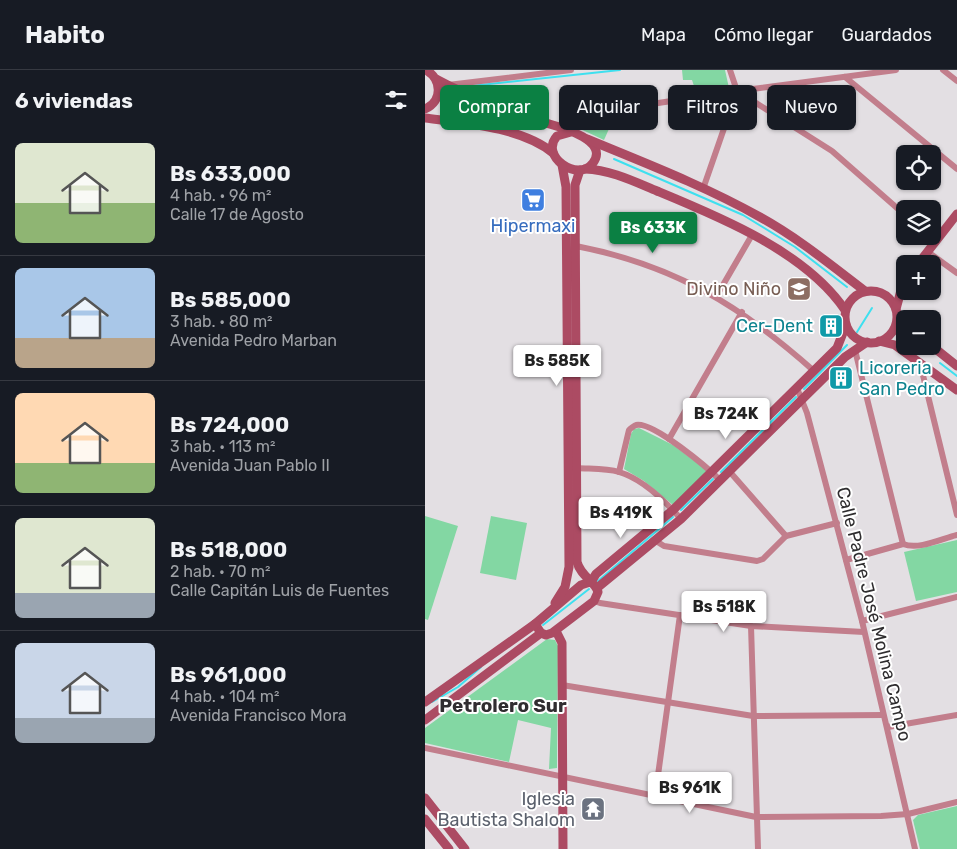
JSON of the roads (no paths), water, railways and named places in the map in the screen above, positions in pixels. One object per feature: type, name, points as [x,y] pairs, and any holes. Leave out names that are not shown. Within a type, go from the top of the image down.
[{"type":"street","points":[[431,73],[447,85],[571,70]]},
{"type":"street","points":[[730,70],[735,85]]},
{"type":"street","points":[[757,88],[896,70]]},
{"type":"street","points":[[943,70],[957,81]]},
{"type":"street","points":[[426,109],[438,94],[431,73]]},
{"type":"street","points":[[845,77],[957,169]]},
{"type":"street","points":[[757,103],[832,151],[896,207]]},
{"type":"street","points":[[425,118],[499,130],[540,144],[553,153],[562,165],[566,186],[569,567],[565,586],[554,606]]},
{"type":"street","points":[[566,130],[745,209],[789,234],[865,291],[882,294],[888,298],[896,313],[893,329],[879,341]]},
{"type":"street","points":[[703,189],[723,130]]},
{"type":"street","points":[[553,153],[552,144],[557,136],[571,132]]},
{"type":"street","points":[[425,720],[541,634],[550,635],[556,631],[594,600],[598,592],[593,584],[582,574],[577,562],[575,185],[583,169],[593,162],[596,152],[592,142],[587,139]]},
{"type":"street","points":[[562,165],[614,173],[669,196],[752,235],[810,272],[833,293],[845,310],[846,325],[837,348],[673,510],[596,574],[593,584]]},
{"type":"street","points":[[941,230],[957,214]]},
{"type":"street","points":[[716,298],[752,235]]},
{"type":"street","points":[[926,255],[930,245]]},
{"type":"street","points":[[576,246],[613,253],[649,264],[684,279],[742,312],[779,339],[814,370]]},
{"type":"street","points":[[928,252],[957,273]]},
{"type":"street","points":[[882,294],[896,286]]},
{"type":"street","points":[[845,310],[853,298],[865,291]]},
{"type":"street","points":[[669,439],[742,312]]},
{"type":"street","points":[[846,325],[852,335],[867,342]]},
{"type":"street","points":[[425,702],[535,624],[581,585],[593,584],[656,541],[721,481],[845,357],[867,342],[879,341],[895,345],[957,390]]},
{"type":"street","points":[[855,350],[903,544]]},
{"type":"street","points":[[941,353],[957,366]]},
{"type":"street","points":[[920,362],[957,515]]},
{"type":"street","points":[[927,391],[931,382],[939,376]]},
{"type":"street","name":"Calle Padre José Molina Campo","points":[[797,388],[807,413],[837,523],[883,715],[888,727],[915,849]]},
{"type":"street","points":[[619,472],[629,430],[636,425],[643,426],[669,439],[721,481]]},
{"type":"street","points":[[577,468],[619,472],[641,482],[681,519]]},
{"type":"street","points":[[730,472],[786,536]]},
{"type":"street","points":[[656,541],[664,546],[757,561],[763,559],[786,536],[837,523]]},
{"type":"street","points":[[846,560],[903,544],[909,547],[918,546],[957,535]]},
{"type":"street","points":[[862,622],[957,597]]},
{"type":"street","points":[[594,600],[600,603],[751,626],[864,632]]},
{"type":"street","points":[[655,797],[680,615]]},
{"type":"street","points":[[535,624],[541,634]]},
{"type":"street","points":[[751,626],[758,849]]},
{"type":"street","points":[[556,631],[562,643],[563,849]]},
{"type":"street","points":[[563,686],[753,716],[883,715]]},
{"type":"street","points":[[888,727],[957,715]]},
{"type":"street","points":[[425,748],[756,817],[908,814],[957,802]]},
{"type":"street","points":[[425,798],[465,849]]},
{"type":"street","points":[[425,819],[449,849]]},
{"type":"waterway","points":[[480,85],[620,70]]},
{"type":"waterway","points":[[614,159],[743,215],[795,247],[847,287]]},
{"type":"waterway","points":[[857,332],[872,308]]},
{"type":"waterway","points":[[804,389],[847,345]]},
{"type":"waterway","points":[[940,363],[957,376]]},
{"type":"waterway","points":[[721,472],[796,397]]},
{"type":"waterway","points":[[681,510],[713,479]]},
{"type":"waterway","points":[[598,581],[673,517]]},
{"type":"waterway","points":[[543,625],[589,589]]},
{"type":"waterway","points":[[432,702],[458,687],[481,667]]},
{"type":"place","name":"Hipermaxi","points":[[533,200]]},
{"type":"place","name":"Divino Niño","points":[[799,289]]},
{"type":"place","name":"Cer-Dent","points":[[831,326]]},
{"type":"place","name":"Licoreria San Pedro","points":[[841,378]]},
{"type":"place","name":"Iglesia Bautista Shalom","points":[[593,809]]},
{"type":"district","name":"Petrolero Sur","points":[[503,705]]}]
